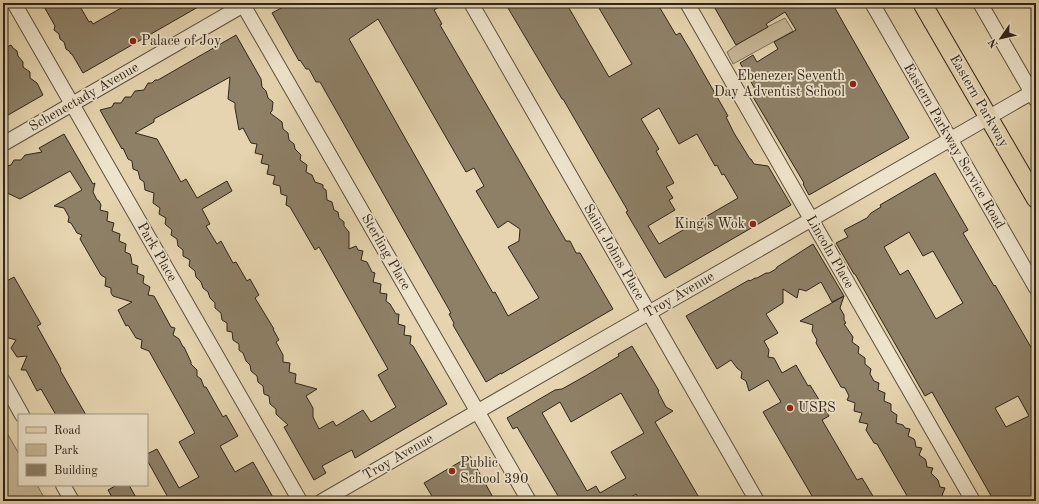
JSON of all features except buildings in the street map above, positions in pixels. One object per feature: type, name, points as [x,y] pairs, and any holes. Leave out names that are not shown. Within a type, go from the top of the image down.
[{"type":"main road","name":"Eastern Parkway","points":[[922,3],[1036,199]]},
{"type":"street","name":"Park Place","points":[[14,3],[300,501]]},
{"type":"street","name":"Saint Johns Place","points":[[471,3],[757,501]]},
{"type":"street","name":"Lincoln Place","points":[[687,3],[973,501]]},
{"type":"street","name":"Eastern Parkway Service Road","points":[[872,3],[1036,288]]},
{"type":"street","points":[[980,3],[1035,94]]},
{"type":"street","name":"Schenectady Avenue","points":[[3,144],[244,4]]},
{"type":"street","name":"Sterling Place","points":[[244,4],[529,501]]},
{"type":"street","name":"Troy Avenue","points":[[322,501],[950,139],[1035,94]]},
{"type":"street","points":[[3,381],[21,414]]},
{"type":"street","points":[[64,486],[72,501]]},
{"type":"green space","points":[[785,18],[793,31],[733,64],[727,52],[763,29]]},
{"type":"green space","points":[[3,426],[18,452],[18,486],[38,486],[46,501],[3,501]]},
{"type":"place","name":"Palace of Joy","points":[[133,41]]},
{"type":"place","name":"Ebenezer Seventh Day Adventist School","points":[[853,84]]},
{"type":"place","name":"King's Wok","points":[[753,224]]},
{"type":"place","name":"USPS","points":[[790,408]]},
{"type":"place","name":"Public School 390","points":[[452,471]]}]
